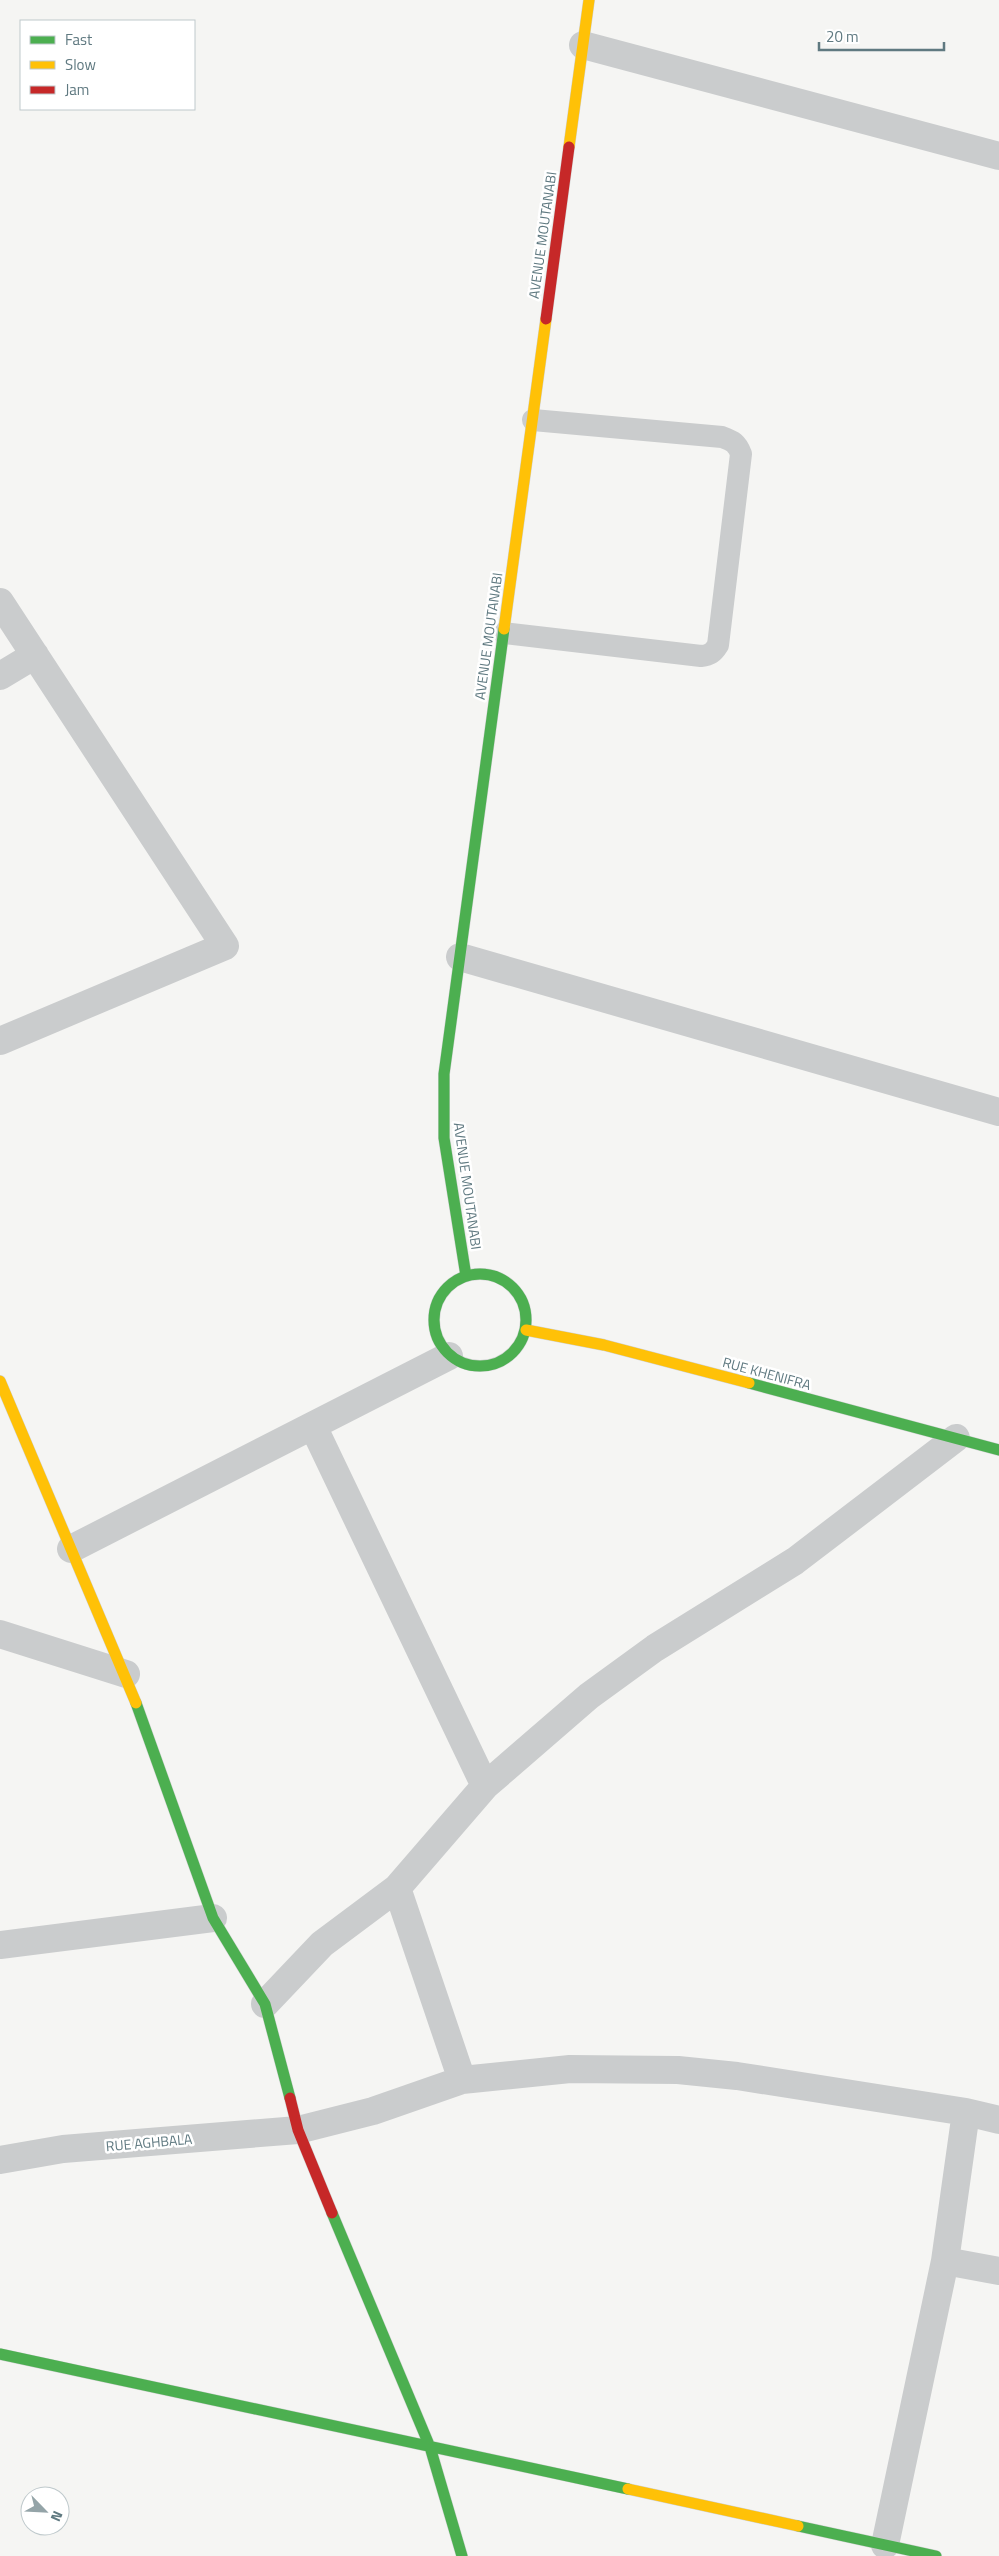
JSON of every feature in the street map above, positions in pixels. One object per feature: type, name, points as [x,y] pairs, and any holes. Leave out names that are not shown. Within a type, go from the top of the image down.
[{"type":"street","name":"AVENUE MOUTANABI","points":[[466,1276],[444,1138],[444,1074],[589,0]]},
{"type":"street","points":[[583,45],[999,156]]},
{"type":"street","points":[[0,602],[225,946],[0,1041]]},
{"type":"street","points":[[0,676],[35,655]]},
{"type":"street","points":[[460,957],[999,1112]]},
{"type":"street","points":[[482,1274],[498,1277],[511,1286],[522,1298],[526,1313],[526,1330],[520,1345],[509,1357],[495,1365],[479,1367],[463,1364],[449,1356],[440,1343],[434,1327],[435,1311],[441,1296],[451,1284],[466,1276],[482,1274]]},
{"type":"street","name":"RUE KHENIFRA","points":[[526,1330],[604,1345],[999,1450]]},
{"type":"street","points":[[71,1549],[449,1356]]},
{"type":"street","points":[[0,1381],[126,1674],[213,1918],[265,2004],[298,2130],[430,2447],[462,2556]]},
{"type":"street","points":[[313,1426],[485,1786]]},
{"type":"street","points":[[265,2004],[322,1944],[397,1888],[485,1786],[590,1696],[655,1648],[795,1561],[956,1438]]},
{"type":"street","points":[[0,1634],[126,1674]]},
{"type":"street","points":[[397,1888],[462,2080]]},
{"type":"street","points":[[0,1945],[213,1918]]},
{"type":"street","name":"RUE AGHBALA","points":[[0,2160],[63,2149],[298,2130],[373,2111],[462,2080],[570,2068],[678,2070],[737,2076],[966,2112],[999,2120]]},
{"type":"street","points":[[885,2545],[945,2261],[966,2112]]},
{"type":"street","points":[[945,2261],[999,2270]]},
{"type":"street","points":[[0,2354],[936,2556]]},
{"type":"lane","points":[[504,633],[701,656],[714,652],[718,645],[741,454],[738,446],[733,440],[722,437],[532,420]]},
{"type":"traffic: fast","points":[[466,1276],[444,1138],[444,1074],[504,629]]},
{"type":"traffic: fast","points":[[480,1274],[498,1277],[513,1287],[523,1302],[526,1320],[523,1338],[513,1353],[498,1363],[480,1366],[462,1363],[447,1353],[437,1338],[434,1320],[437,1302],[447,1287],[462,1277],[480,1274]]},
{"type":"traffic: fast","points":[[749,1383],[999,1450]]},
{"type":"traffic: fast","points":[[136,1703],[213,1918],[265,2004],[290,2098]]},
{"type":"traffic: fast","points":[[332,2213],[430,2447],[462,2556]]},
{"type":"traffic: fast","points":[[0,2354],[628,2489]]},
{"type":"traffic: fast","points":[[798,2526],[936,2556]]},
{"type":"traffic: slow","points":[[569,147],[589,0]]},
{"type":"traffic: slow","points":[[504,629],[546,319]]},
{"type":"traffic: slow","points":[[526,1330],[604,1345],[749,1383]]},
{"type":"traffic: slow","points":[[0,1381],[136,1703]]},
{"type":"traffic: slow","points":[[628,2489],[798,2526]]},
{"type":"traffic: jam","points":[[546,319],[569,147]]},
{"type":"traffic: jam","points":[[290,2098],[298,2130],[332,2213]]}]
